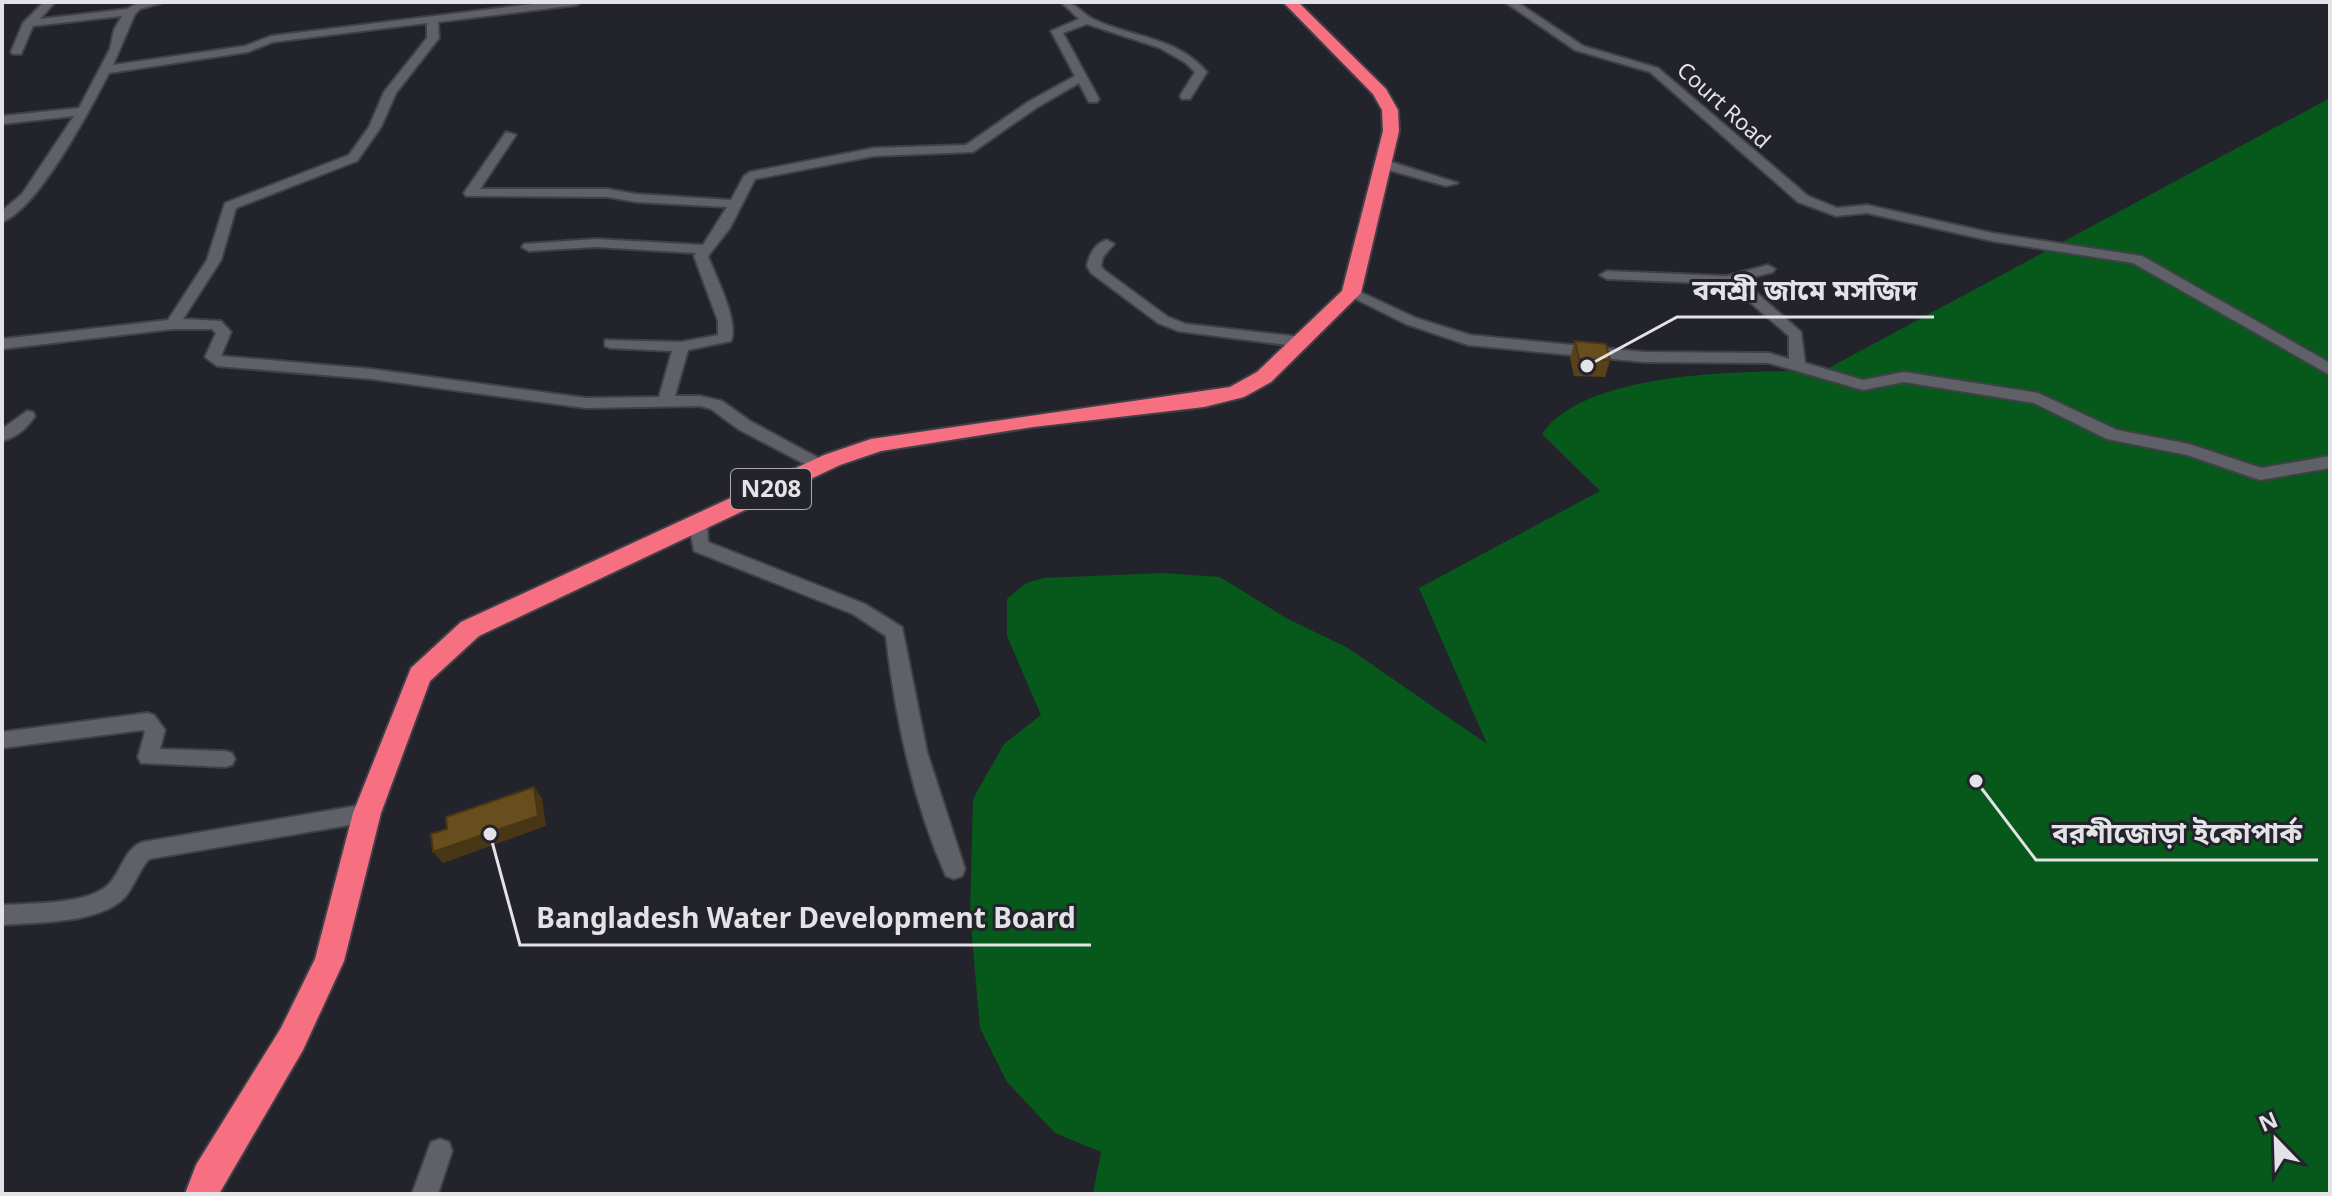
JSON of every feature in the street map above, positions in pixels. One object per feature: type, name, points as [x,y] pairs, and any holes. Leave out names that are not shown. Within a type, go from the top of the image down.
[{"type":"highway","points":[[1290,2],[1380,92],[1390,110],[1391,131],[1351,293]]},
{"type":"highway","name":"N208","points":[[202,1194],[208,1177],[292,1039],[329,961],[367,813],[420,675],[470,629],[820,466],[879,444],[1033,420],[1204,400],[1237,392],[1264,377],[1351,293]]},
{"type":"street","points":[[17,52],[29,23],[50,2]]},
{"type":"street","points":[[2,218],[27,197],[83,111],[130,12],[136,6],[159,2]]},
{"type":"street","points":[[454,2],[456,16]]},
{"type":"street","points":[[104,70],[248,49],[271,39],[576,2]]},
{"type":"street","points":[[1066,2],[1088,20],[1153,41],[1183,55],[1201,72],[1186,96]]},
{"type":"street","name":"Court Road","points":[[1510,2],[1579,48],[1654,70],[1803,199],[1836,212],[1867,209],[1992,237],[2137,259],[2330,370]]},
{"type":"street","points":[[29,23],[130,12]]},
{"type":"street","points":[[173,324],[214,260],[230,206],[353,158],[375,127],[390,92],[432,40],[432,20]]},
{"type":"street","points":[[1088,20],[1057,31],[1093,99]]},
{"type":"street","points":[[610,343],[681,347],[726,338],[725,321],[701,256],[723,228],[746,181],[759,174],[874,152],[942,153],[977,146],[1032,105],[1081,77]]},
{"type":"street","points":[[2,120],[83,111]]},
{"type":"street","points":[[510,135],[471,193],[608,193],[636,198],[735,204]]},
{"type":"street","points":[[1383,164],[1451,183]]},
{"type":"street","points":[[529,247],[596,243],[704,249]]},
{"type":"street","points":[[1107,244],[1096,256],[1094,266],[1098,273],[1163,320],[1214,333],[1302,342]]},
{"type":"street","points":[[1607,275],[1733,280],[1768,269]]},
{"type":"street","points":[[1733,280],[1796,335],[1797,364]]},
{"type":"street","points":[[1351,293],[1411,321],[1468,340],[1644,357],[1769,358],[1797,364],[1816,374],[1863,385],[1904,377],[2038,398],[2113,435],[2189,450],[2260,474],[2330,462]]},
{"type":"street","points":[[2,344],[173,324],[216,324],[224,332],[213,357],[235,365],[371,374],[586,403],[666,400],[716,405],[744,425],[820,466]]},
{"type":"street","points":[[666,400],[681,347]]},
{"type":"street","points":[[2,436],[17,428],[27,416]]},
{"type":"street","points":[[698,524],[700,546],[859,609],[895,632],[899,678],[914,746],[954,869]]},
{"type":"street","points":[[2,740],[147,721],[155,730],[148,757],[225,759]]},
{"type":"street","points":[[2,915],[104,901],[119,889],[137,855],[143,851],[367,813]]},
{"type":"street","points":[[425,1194],[440,1151]]},
{"type":"green space","points":[[2330,98],[2330,1194],[1093,1194],[1101,1152],[1055,1133],[1007,1082],[980,1028],[970,915],[973,799],[1004,744],[1041,715],[1007,636],[1007,599],[1026,583],[1044,578],[1164,573],[1220,577],[1286,618],[1348,648],[1487,744],[1419,588],[1600,491],[1542,434],[1564,413],[1594,397],[1672,378],[1823,371]]},
{"type":"building","points":[[1575,341],[1606,344],[1610,360],[1579,359]]},
{"type":"building","points":[[534,787],[538,816],[433,852],[431,834],[447,829],[446,817]]},
{"type":"place","name":"বনশ্রী জামে মসজিদ","points":[[1587,366]]},
{"type":"place","name":"বরশীজোড়া ইকোপার্ক","points":[[1976,781]]},
{"type":"place","name":"Bangladesh Water Development Board","points":[[490,834]]}]
